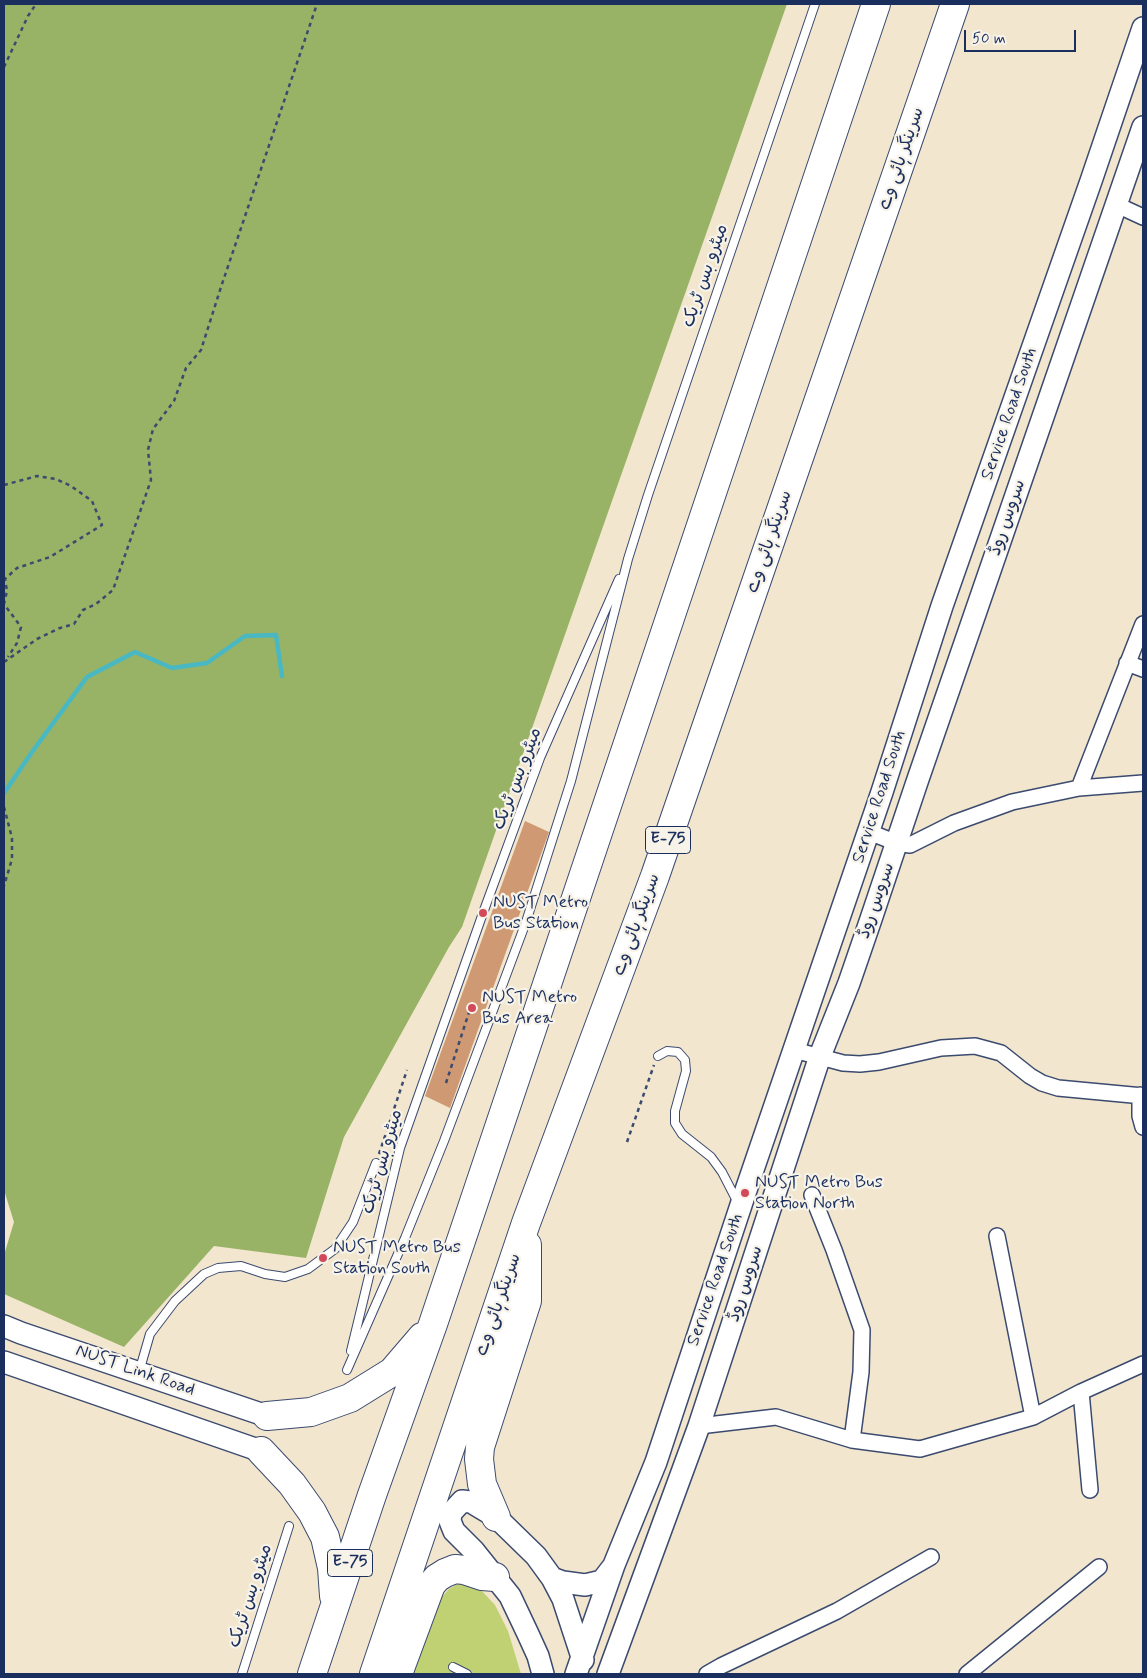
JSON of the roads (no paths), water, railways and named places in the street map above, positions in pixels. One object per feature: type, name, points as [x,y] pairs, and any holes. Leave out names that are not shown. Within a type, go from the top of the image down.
[{"type":"highway","name":"E-75","points":[[312,1674],[372,1495],[433,1324],[876,4]]},
{"type":"highway","name":"سرینگر ہائی وے","points":[[374,1674],[526,1223],[655,876],[955,4]]},
{"type":"highway","points":[[490,1513],[482,1484],[479,1459],[480,1446],[527,1301],[526,1223]]},
{"type":"highway","points":[[267,1416],[311,1412],[350,1398],[392,1372],[433,1324]]},
{"type":"highway","points":[[261,1451],[292,1484],[312,1512],[325,1537],[332,1568],[335,1607]]},
{"type":"highway","points":[[398,1674],[431,1585],[437,1578],[445,1572],[455,1569],[482,1576],[495,1577]]},
{"type":"main road","name":"Service Road South","points":[[582,1668],[614,1565],[656,1462],[869,832],[942,606],[1092,181],[1143,28]]},
{"type":"main road","name":"سروس روڈ","points":[[608,1674],[699,1426],[820,1056],[849,983],[871,920],[929,746],[1143,128]]},
{"type":"main road","points":[[841,913],[871,920]]},
{"type":"main road","name":"NUST Link Road","points":[[4,1326],[267,1416]]},
{"type":"main road","name":"NUST Link Road","points":[[4,1362],[261,1451]]},
{"type":"main road","points":[[543,1674],[538,1656],[510,1596],[454,1531],[450,1521],[451,1513],[462,1502],[471,1502],[490,1513],[536,1556],[552,1578],[563,1599],[582,1668]]},
{"type":"main road","points":[[552,1578],[563,1582],[585,1585],[602,1581],[614,1565]]},
{"type":"street","points":[[1117,204],[1143,217]]},
{"type":"street","points":[[1079,788],[1143,624]]},
{"type":"street","points":[[1127,663],[1143,669]]},
{"type":"street","points":[[869,832],[897,843],[910,845],[954,823],[1012,802],[1079,788],[1143,783]]},
{"type":"street","points":[[794,1050],[843,1063],[860,1064],[879,1062],[941,1048],[975,1046],[1001,1053],[1030,1076],[1042,1083],[1058,1088],[1142,1095],[1140,1116],[1143,1127]]},
{"type":"street","points":[[812,1195],[834,1250],[862,1330],[861,1372],[852,1440]]},
{"type":"street","points":[[997,1236],[1033,1417]]},
{"type":"street","points":[[699,1426],[776,1417],[852,1440],[920,1449],[1033,1417],[1081,1392],[1143,1364]]},
{"type":"street","points":[[1081,1392],[1090,1490]]},
{"type":"street","points":[[707,1674],[837,1611],[931,1557]]},
{"type":"street","points":[[966,1674],[1099,1567]]},
{"type":"lane","name":"میٹرو بس ٹریک","points":[[628,559],[540,758],[400,1148],[347,1370],[405,1238],[444,1141],[526,922],[571,781],[628,559],[648,495],[815,4]]},
{"type":"lane","points":[[658,1056],[667,1051],[678,1052],[685,1060],[686,1071],[675,1111],[675,1123],[682,1134],[711,1157],[722,1172],[741,1208]]},
{"type":"lane","points":[[139,1373],[150,1334],[175,1301],[204,1274],[218,1268],[241,1266],[265,1274],[285,1277],[308,1269],[335,1249],[353,1222],[376,1163]]},
{"type":"lane","name":"میٹرو بس ٹریک","points":[[242,1674],[289,1526]]},
{"type":"lane","points":[[453,1666],[467,1674]]},
{"type":"waterway","points":[[4,793],[87,677],[135,652],[172,668],[207,663],[245,636],[276,635],[282,676]]},
{"type":"place","name":"NUST Metro Bus Station","points":[[483,913]]},
{"type":"place","name":"NUST Metro Bus Area","points":[[472,1008]]},
{"type":"place","name":"NUST Metro Bus Station North","points":[[745,1193]]},
{"type":"place","name":"NUST Metro Bus Station South","points":[[323,1258]]}]
